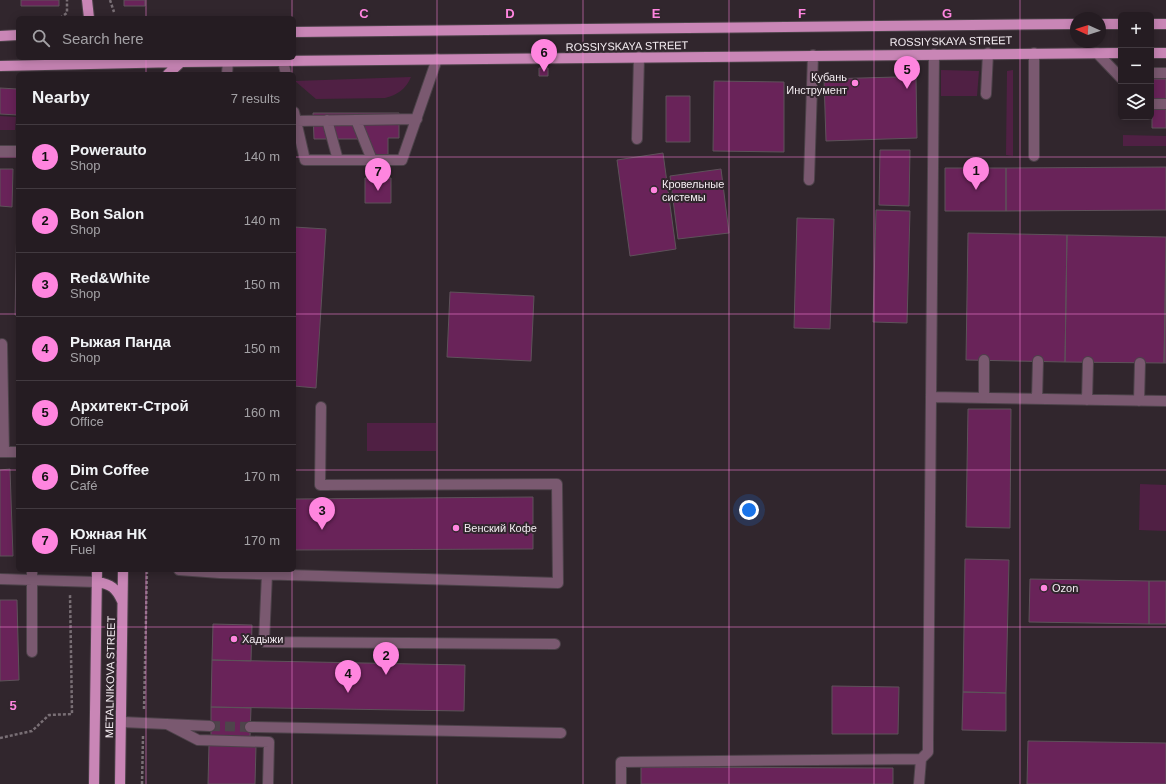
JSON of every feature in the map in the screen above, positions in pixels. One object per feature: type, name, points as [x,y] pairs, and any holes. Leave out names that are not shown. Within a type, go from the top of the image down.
[{"type":"main road","points":[[87,0],[89,16]]},
{"type":"main road","name":"ROSSIYSKAYA STREET","points":[[296,32],[1070,24]]},
{"type":"main road","points":[[1106,24],[1118,24]]},
{"type":"main road","points":[[1154,24],[1166,24]]},
{"type":"main road","points":[[0,36],[16,35]]},
{"type":"main road","name":"ROSSIYSKAYA STREET","points":[[296,60],[1118,53]]},
{"type":"main road","points":[[1154,53],[1166,53]]},
{"type":"main road","name":"ROSSIYSKAYA STREET","points":[[0,66],[283,60]]},
{"type":"main road","points":[[170,72],[181,62]]},
{"type":"main road","name":"METALNIKOVA STREET","points":[[94,784],[97,572]]},
{"type":"main road","name":"METALNIKOVA STREET","points":[[120,784],[123,572]]},
{"type":"main road","points":[[97,582],[109,584],[116,590],[123,603]]},
{"type":"street","points":[[986,94],[988,53]]},
{"type":"street","points":[[1034,53],[1034,156]]},
{"type":"street","points":[[1097,53],[1118,74]]},
{"type":"street","points":[[621,784],[621,762],[921,758],[928,752],[934,54]]},
{"type":"street","points":[[809,180],[813,55]]},
{"type":"street","points":[[636,139],[639,58]]},
{"type":"street","points":[[296,120],[305,160],[402,160],[437,59]]},
{"type":"street","points":[[283,60],[286,72]]},
{"type":"street","points":[[227,72],[228,61]]},
{"type":"street","points":[[1154,73],[1166,73]]},
{"type":"street","points":[[1154,104],[1166,104]]},
{"type":"street","points":[[296,116],[327,120],[417,119]]},
{"type":"street","points":[[327,120],[338,160]]},
{"type":"street","points":[[356,120],[372,160]]},
{"type":"street","points":[[0,151],[16,151]]},
{"type":"street","points":[[2,344],[2,452],[16,452]]},
{"type":"street","points":[[984,360],[984,398]]},
{"type":"street","points":[[1037,399],[1038,361]]},
{"type":"street","points":[[1087,400],[1088,362]]},
{"type":"street","points":[[1139,401],[1140,363]]},
{"type":"street","points":[[931,397],[1166,401]]},
{"type":"street","points":[[220,572],[558,583],[556,484],[320,485],[321,407]]},
{"type":"street","points":[[266,574],[264,642],[555,644]]},
{"type":"street","points":[[0,579],[32,575],[69,581],[97,582]]},
{"type":"street","points":[[32,575],[32,652]]},
{"type":"street","points":[[122,722],[210,726]]},
{"type":"street","points":[[167,724],[198,740],[269,742],[268,784]]},
{"type":"street","points":[[250,727],[561,733]]},
{"type":"street","points":[[919,784],[921,758]]},
{"type":"path","points":[[63,16],[68,13],[67,0]]},
{"type":"path","points":[[110,0],[114,12]]},
{"type":"path","points":[[142,784],[146,572]]},
{"type":"path","points":[[0,738],[32,731],[48,715],[72,714],[69,581]]},
{"type":"shaded area","points":[[941,70],[979,71],[977,96],[941,96]]},
{"type":"shaded area","points":[[1013,70],[1013,156],[1006,155],[1007,71]]},
{"type":"shaded area","points":[[411,77],[407,85],[401,91],[385,98],[316,99],[296,81]]},
{"type":"shaded area","points":[[0,116],[16,117],[15,130],[0,130]]},
{"type":"shaded area","points":[[1123,135],[1166,136],[1166,146],[1123,146]]},
{"type":"shaded area","points":[[367,423],[436,423],[436,451],[367,451]]},
{"type":"shaded area","points":[[1140,484],[1166,485],[1166,531],[1139,530]]},
{"type":"building","points":[[21,0],[59,0],[59,6],[21,6]]},
{"type":"building","points":[[124,0],[145,0],[145,6],[124,6]]},
{"type":"building","points":[[539,68],[548,68],[548,76],[539,76]]},
{"type":"building","points":[[916,77],[917,138],[826,141],[824,79]]},
{"type":"building","points":[[1154,79],[1166,79],[1166,128],[1152,128],[1152,120],[1154,120]]},
{"type":"building","points":[[714,81],[784,82],[784,152],[713,151]]},
{"type":"building","points":[[0,88],[16,89],[16,115],[0,114]]},
{"type":"building","points":[[666,96],[690,96],[690,142],[666,142]]},
{"type":"building","points":[[313,113],[399,113],[399,138],[388,138],[388,175],[366,176],[365,139],[314,139]]},
{"type":"building","points":[[880,150],[910,150],[909,206],[879,205]]},
{"type":"building","points":[[663,153],[676,249],[630,256],[617,160]]},
{"type":"building","points":[[1166,167],[1166,210],[1006,211],[1006,168]]},
{"type":"building","points":[[945,168],[1006,168],[1006,211],[945,211]]},
{"type":"building","points":[[0,169],[13,169],[12,207],[0,206]]},
{"type":"building","points":[[721,169],[729,233],[678,239],[670,176]]},
{"type":"building","points":[[365,178],[391,178],[391,203],[365,203]]},
{"type":"building","points":[[876,210],[910,211],[907,323],[873,322]]},
{"type":"building","points":[[797,218],[834,219],[830,329],[794,328]]},
{"type":"building","points":[[296,227],[326,229],[316,388],[296,386]]},
{"type":"building","points":[[968,233],[1067,235],[1065,362],[966,360]]},
{"type":"building","points":[[1067,235],[1166,237],[1164,363],[1065,362]]},
{"type":"building","points":[[16,266],[16,315],[15,315]]},
{"type":"building","points":[[1166,270],[1166,363],[1164,363]]},
{"type":"building","points":[[450,292],[534,296],[531,361],[447,357]]},
{"type":"building","points":[[968,409],[1011,409],[1010,528],[966,527]]},
{"type":"building","points":[[10,469],[13,556],[0,556],[0,470]]},
{"type":"building","points":[[533,497],[533,549],[296,550],[296,499]]},
{"type":"building","points":[[965,559],[1009,560],[1006,693],[963,692]]},
{"type":"building","points":[[1030,579],[1149,581],[1149,624],[1029,622]]},
{"type":"building","points":[[1149,581],[1166,581],[1166,624],[1149,624]]},
{"type":"building","points":[[0,600],[17,600],[19,680],[0,681]]},
{"type":"building","points":[[213,624],[252,625],[251,661],[212,660]]},
{"type":"building","points":[[212,660],[465,665],[464,711],[211,707]]},
{"type":"building","points":[[832,686],[899,687],[898,734],[832,734]]},
{"type":"building","points":[[963,692],[1006,693],[1006,731],[962,730]]},
{"type":"building","points":[[211,707],[251,708],[250,737],[211,736]]},
{"type":"building","points":[[1028,741],[1166,743],[1166,784],[1027,784]]},
{"type":"building","points":[[209,744],[256,746],[255,784],[208,784]]},
{"type":"building","points":[[641,767],[893,768],[893,784],[641,784]]},
{"type":"tunnel","points":[[210,726],[250,727]]},
{"type":"place","name":"Dim Coffee","points":[[544,72]]},
{"type":"place","name":"Кубань Инструмент","points":[[855,83]]},
{"type":"place","name":"Архитект-Строй","points":[[907,89]]},
{"type":"place","name":"Кровельные системы","points":[[654,190]]},
{"type":"place","name":"Powerauto","points":[[976,190]]},
{"type":"place","name":"Южная НК","points":[[378,191]]},
{"type":"place","name":"Венский Кофе","points":[[456,528]]},
{"type":"place","name":"Red&White","points":[[322,530]]},
{"type":"place","name":"Ozon","points":[[1044,588]]},
{"type":"place","name":"Хадыжи","points":[[234,639]]},
{"type":"place","name":"Bon Salon","points":[[386,675]]},
{"type":"place","name":"Рыжая Панда","points":[[348,693]]}]
